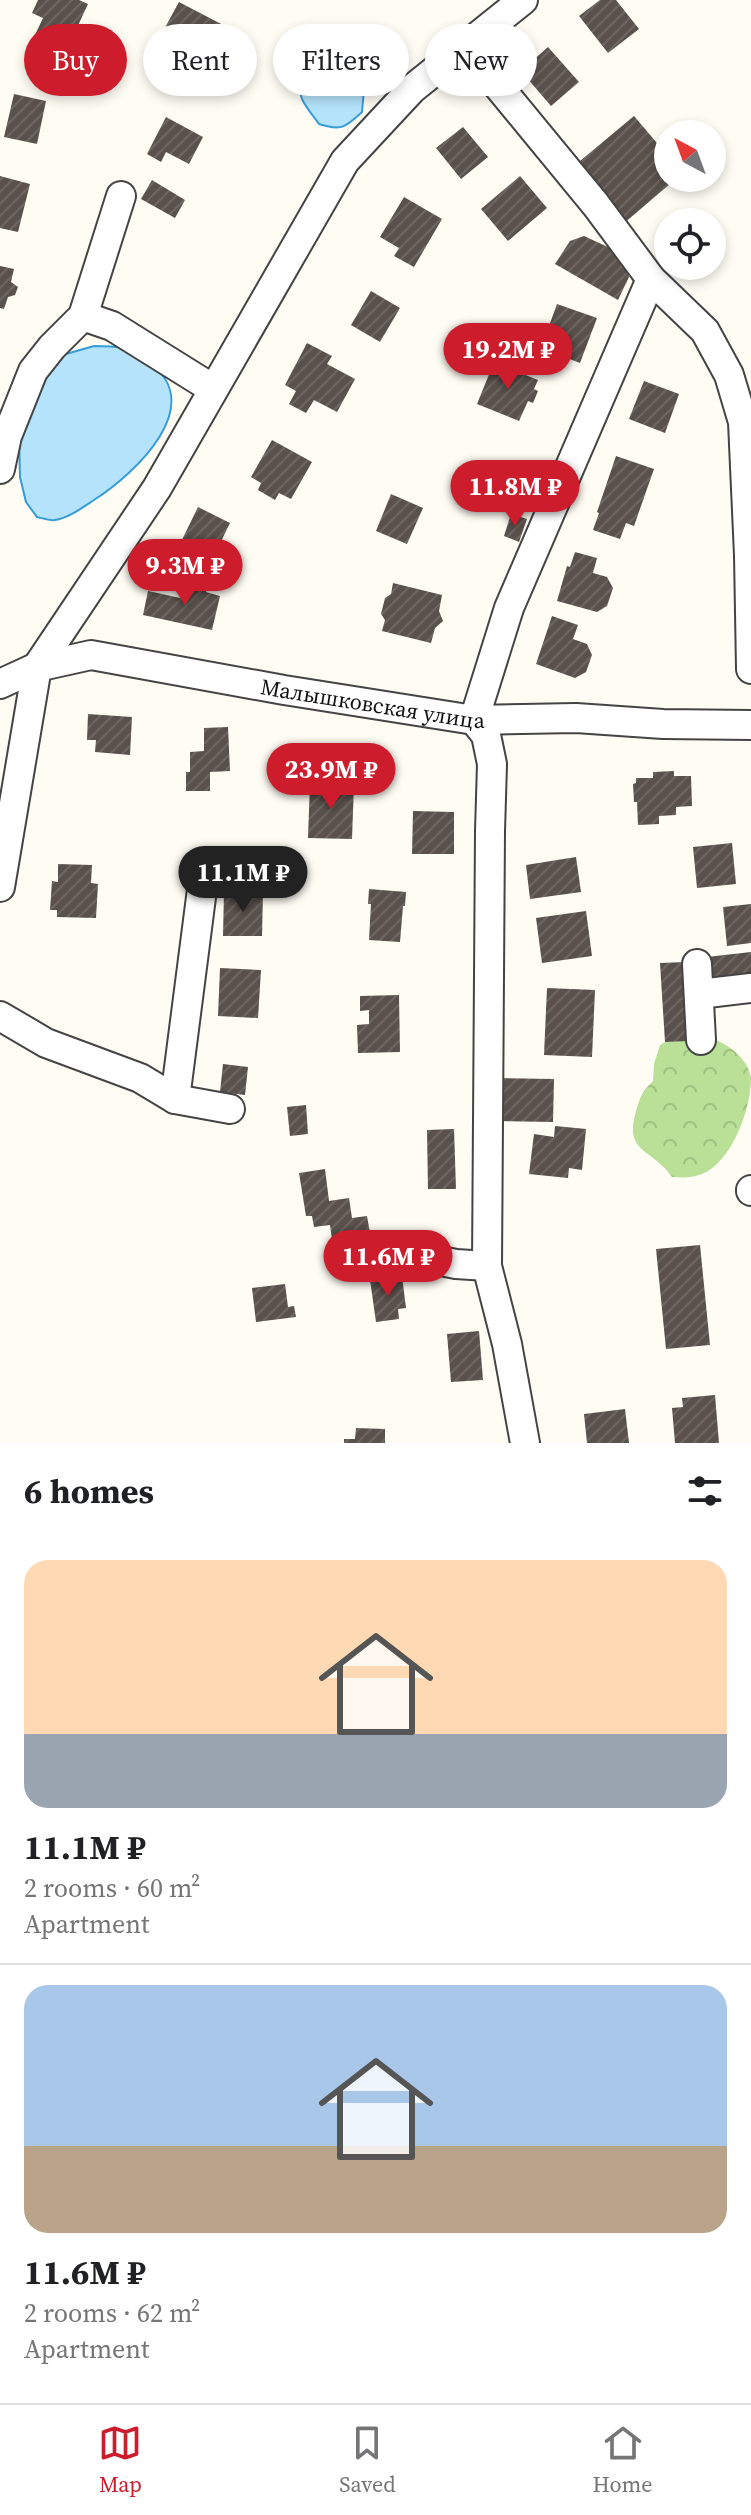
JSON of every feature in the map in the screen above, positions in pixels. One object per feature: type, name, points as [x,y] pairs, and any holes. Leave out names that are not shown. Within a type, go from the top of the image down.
[{"type":"street","points":[[494,24],[523,0]]},
{"type":"street","points":[[0,887],[37,667],[157,488],[345,161],[425,79]]},
{"type":"street","points":[[506,96],[596,205],[651,279],[705,331],[729,375],[743,422],[751,669]]},
{"type":"street","points":[[0,469],[7,436],[33,371],[83,316],[121,196]]},
{"type":"street","points":[[525,1443],[507,1344],[487,1266],[492,764],[486,735],[474,720],[509,608],[651,279]]},
{"type":"street","points":[[83,316],[112,326],[213,389]]},
{"type":"street","name":"Малышковская улица","points":[[0,684],[37,667],[91,655],[474,720],[576,718],[663,724],[751,725]]},
{"type":"street","points":[[175,1099],[204,874]]},
{"type":"street","points":[[697,964],[701,1040]]},
{"type":"street","points":[[699,994],[751,988]]},
{"type":"street","points":[[0,1016],[46,1043],[140,1078],[175,1099],[230,1109]]},
{"type":"street","points":[[343,1256],[390,1251],[456,1264],[487,1266]]},
{"type":"green space","points":[[713,1039],[726,1045],[746,1065],[751,1078],[748,1103],[733,1142],[717,1164],[699,1175],[672,1177],[637,1144],[633,1127],[638,1104],[653,1081],[660,1045],[665,1042]]},
{"type":"water","points":[[301,96],[363,96],[362,112],[347,125],[338,127],[319,124]]},
{"type":"water","points":[[94,346],[126,349],[145,360],[164,377],[171,396],[169,416],[160,436],[146,455],[111,488],[65,517],[53,520],[37,517],[26,502],[20,477],[19,438],[46,368],[66,354]]},
{"type":"building","points":[[38,0],[79,0],[88,4],[79,24],[40,24],[43,18],[32,13]]},
{"type":"building","points":[[600,0],[616,0],[639,29],[608,53],[579,16]]},
{"type":"building","points":[[179,2],[221,24],[167,24]]},
{"type":"building","points":[[548,47],[579,82],[551,106],[537,90],[537,57]]},
{"type":"building","points":[[14,94],[46,101],[37,144],[4,137]]},
{"type":"building","points":[[634,116],[654,140],[654,192],[661,192],[623,224],[574,166]]},
{"type":"building","points":[[166,117],[203,137],[189,164],[166,152],[161,162],[147,154]]},
{"type":"building","points":[[463,127],[488,157],[461,179],[436,148]]},
{"type":"building","points":[[0,176],[30,184],[18,232],[0,228]]},
{"type":"building","points":[[520,176],[547,208],[508,241],[481,209]]},
{"type":"building","points":[[152,180],[185,200],[175,218],[141,199]]},
{"type":"building","points":[[404,197],[442,219],[414,267],[394,256],[399,248],[380,237]]},
{"type":"building","points":[[584,236],[610,248],[625,266],[629,277],[618,300],[555,264],[570,241]]},
{"type":"building","points":[[0,266],[14,269],[11,282],[18,287],[15,295],[8,297],[4,309],[0,308]]},
{"type":"building","points":[[371,291],[400,308],[380,342],[351,325]]},
{"type":"building","points":[[557,304],[597,318],[580,363],[541,348]]},
{"type":"building","points":[[307,343],[332,356],[327,364],[355,379],[337,412],[314,400],[306,413],[289,404],[296,391],[285,385]]},
{"type":"building","points":[[494,362],[505,367],[510,364],[517,367],[518,372],[538,380],[533,403],[528,401],[519,421],[477,404]]},
{"type":"building","points":[[644,381],[679,394],[665,433],[629,419]]},
{"type":"building","points":[[272,440],[312,462],[291,499],[279,493],[275,500],[258,490],[261,483],[251,477]]},
{"type":"building","points":[[616,456],[654,469],[634,526],[626,523],[620,539],[593,530]]},
{"type":"building","points":[[391,494],[423,508],[407,544],[376,531]]},
{"type":"building","points":[[198,507],[230,523],[207,570],[191,563],[196,555],[179,546]]},
{"type":"building","points":[[511,514],[527,519],[519,542],[504,536]]},
{"type":"building","points":[[575,552],[597,558],[593,573],[607,577],[613,588],[607,606],[597,612],[557,601],[567,566],[570,567]]},
{"type":"building","points":[[188,583],[207,587],[206,592],[220,596],[212,630],[143,615],[148,591],[185,599]]},
{"type":"building","points":[[393,583],[442,595],[439,611],[443,621],[435,628],[431,643],[382,631],[385,620],[381,614]]},
{"type":"building","points":[[552,616],[578,625],[573,639],[587,644],[592,655],[586,672],[575,678],[536,664]]},
{"type":"building","points":[[88,714],[132,717],[130,755],[95,752],[96,740],[87,740]]},
{"type":"building","points":[[228,727],[230,771],[210,772],[210,791],[186,791],[190,752],[204,751],[204,728]]},
{"type":"building","points":[[674,771],[674,776],[691,776],[692,806],[676,807],[676,815],[659,816],[659,824],[638,825],[633,784],[636,778],[653,778],[653,772]]},
{"type":"building","points":[[310,783],[354,784],[352,839],[308,838]]},
{"type":"building","points":[[413,811],[454,812],[454,854],[412,854]]},
{"type":"building","points":[[732,843],[736,884],[697,888],[693,847]]},
{"type":"building","points":[[576,857],[581,892],[530,899],[526,865]]},
{"type":"building","points":[[58,864],[92,865],[91,883],[98,884],[96,918],[57,917],[57,910],[50,910],[52,881],[58,882]]},
{"type":"building","points":[[369,889],[406,892],[400,942],[369,940]]},
{"type":"building","points":[[224,892],[263,892],[262,936],[223,936]]},
{"type":"building","points":[[751,904],[751,943],[727,946],[723,907]]},
{"type":"building","points":[[586,911],[592,956],[542,963],[536,918]]},
{"type":"building","points":[[751,952],[751,978],[710,982],[707,957]]},
{"type":"building","points":[[686,962],[690,1041],[665,1042],[660,963]]},
{"type":"building","points":[[220,968],[261,970],[258,1018],[218,1016]]},
{"type":"building","points":[[547,988],[595,990],[592,1057],[544,1055]]},
{"type":"building","points":[[399,995],[400,1052],[358,1053],[357,1025],[369,1024],[369,1010],[360,1011],[360,996]]},
{"type":"building","points":[[223,1064],[248,1067],[245,1095],[220,1092]]},
{"type":"building","points":[[499,1078],[554,1079],[553,1122],[498,1121]]},
{"type":"building","points":[[306,1105],[308,1134],[290,1136],[287,1107]]},
{"type":"building","points":[[555,1126],[586,1129],[582,1170],[569,1168],[568,1178],[529,1174],[534,1134],[554,1137]]},
{"type":"building","points":[[454,1129],[456,1189],[428,1189],[427,1130]]},
{"type":"building","points":[[325,1169],[329,1201],[349,1198],[352,1218],[367,1216],[370,1233],[332,1239],[330,1225],[314,1227],[312,1216],[306,1216],[299,1173]]},
{"type":"building","points":[[700,1245],[710,1345],[666,1349],[656,1249]]},
{"type":"building","points":[[402,1276],[406,1308],[398,1309],[399,1319],[376,1322],[370,1280]]},
{"type":"building","points":[[285,1284],[288,1307],[294,1306],[296,1317],[256,1322],[252,1288]]},
{"type":"building","points":[[479,1331],[483,1380],[451,1382],[447,1334]]},
{"type":"building","points":[[715,1395],[719,1443],[675,1443],[672,1408],[683,1407],[682,1398]]},
{"type":"building","points":[[625,1409],[629,1443],[587,1443],[584,1414]]},
{"type":"building","points":[[356,1428],[385,1429],[385,1443],[344,1443],[344,1439],[355,1439]]}]
